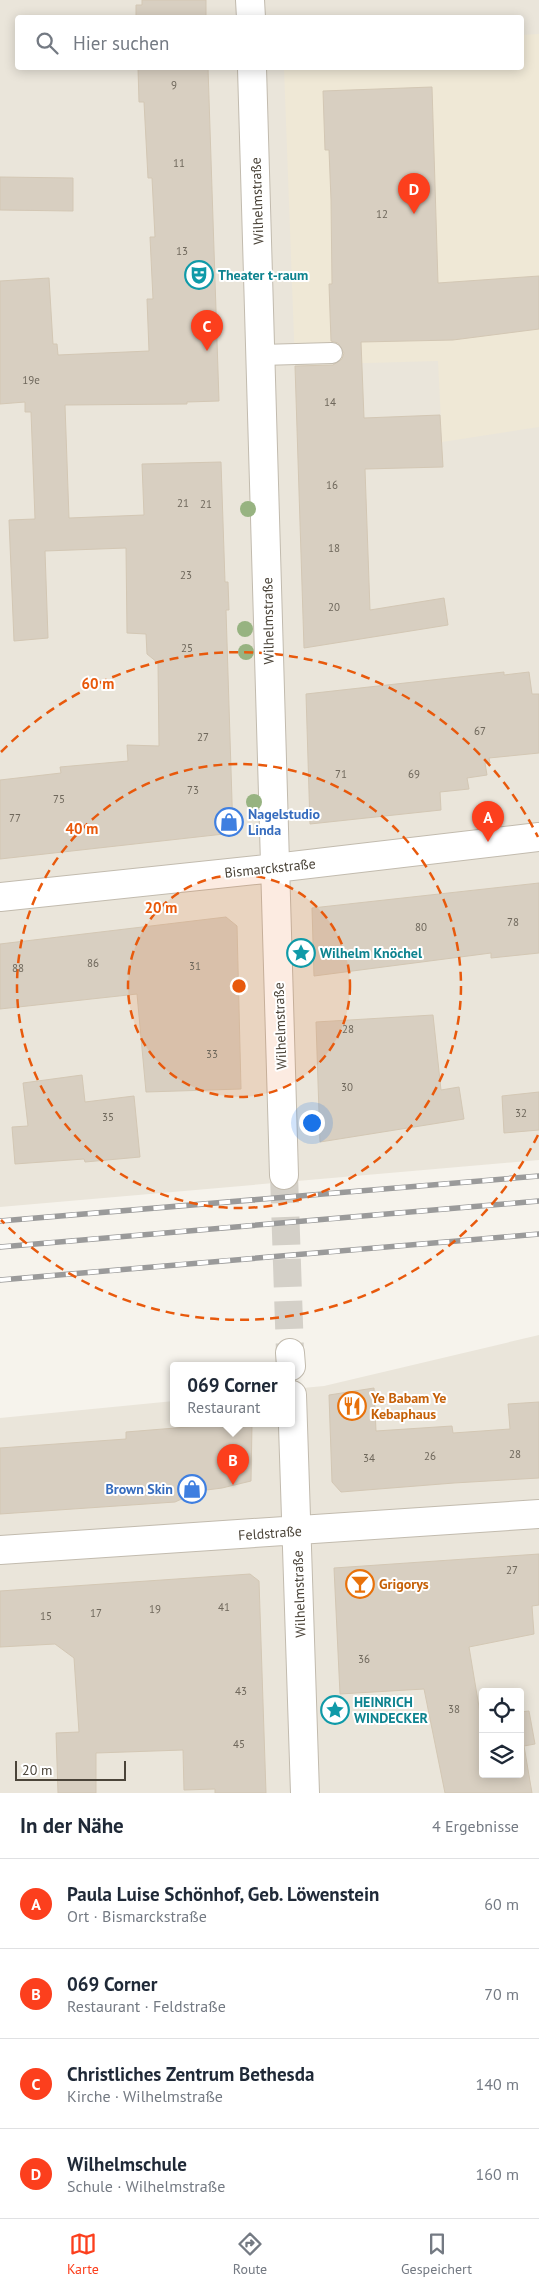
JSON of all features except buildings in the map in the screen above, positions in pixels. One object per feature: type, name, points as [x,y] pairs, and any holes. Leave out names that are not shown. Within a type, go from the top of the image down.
[{"type":"street","points":[[250,0],[251,15]]},
{"type":"street","name":"Wilhelmstraße","points":[[252,70],[262,355],[284,1175]]},
{"type":"street","name":"Bismarckstraße","points":[[0,897],[275,868],[539,837]]},
{"type":"street","name":"Wilhelmstraße","points":[[293,1427],[305,1793]]},
{"type":"street","name":"Feldstraße","points":[[0,1550],[539,1514]]},
{"type":"lane","points":[[262,355],[332,353]]},
{"type":"shaded area","points":[[0,0],[539,0],[539,1160],[0,1207]]},
{"type":"shaded area","points":[[539,34],[539,427],[442,442],[438,361],[295,365],[284,70],[524,70],[524,35]]},
{"type":"shaded area","points":[[539,1335],[539,1793],[0,1793],[0,1418],[170,1401],[170,1427],[295,1427],[295,1389],[324,1386]]},
{"type":"tunnel","points":[[284,1175],[290,1353]]},
{"type":"railway","points":[[0,1221],[539,1176]]},
{"type":"railway","points":[[0,1247],[539,1201]]},
{"type":"railway","points":[[0,1280],[539,1234]]},
{"type":"place","name":"Wilhelmschule","points":[[414,214]]},
{"type":"place","name":"Theater t-raum","points":[[199,275]]},
{"type":"place","name":"Christliches Zentrum Bethesda","points":[[207,351]]},
{"type":"place","name":"Nagelstudio Linda","points":[[229,822]]},
{"type":"place","name":"Paula Luise Schönhof, Geb. Löwenstein","points":[[488,842]]},
{"type":"place","name":"Wilhelm Knöchel","points":[[301,953]]},
{"type":"place","name":"Ye Babam Ye Kebaphaus","points":[[352,1406]]},
{"type":"place","name":"069 Corner","points":[[233,1485]]},
{"type":"place","name":"Brown Skin","points":[[192,1489]]},
{"type":"place","name":"Grigorys","points":[[360,1584]]},
{"type":"place","name":"HEINRICH WINDECKER","points":[[335,1710]]}]
